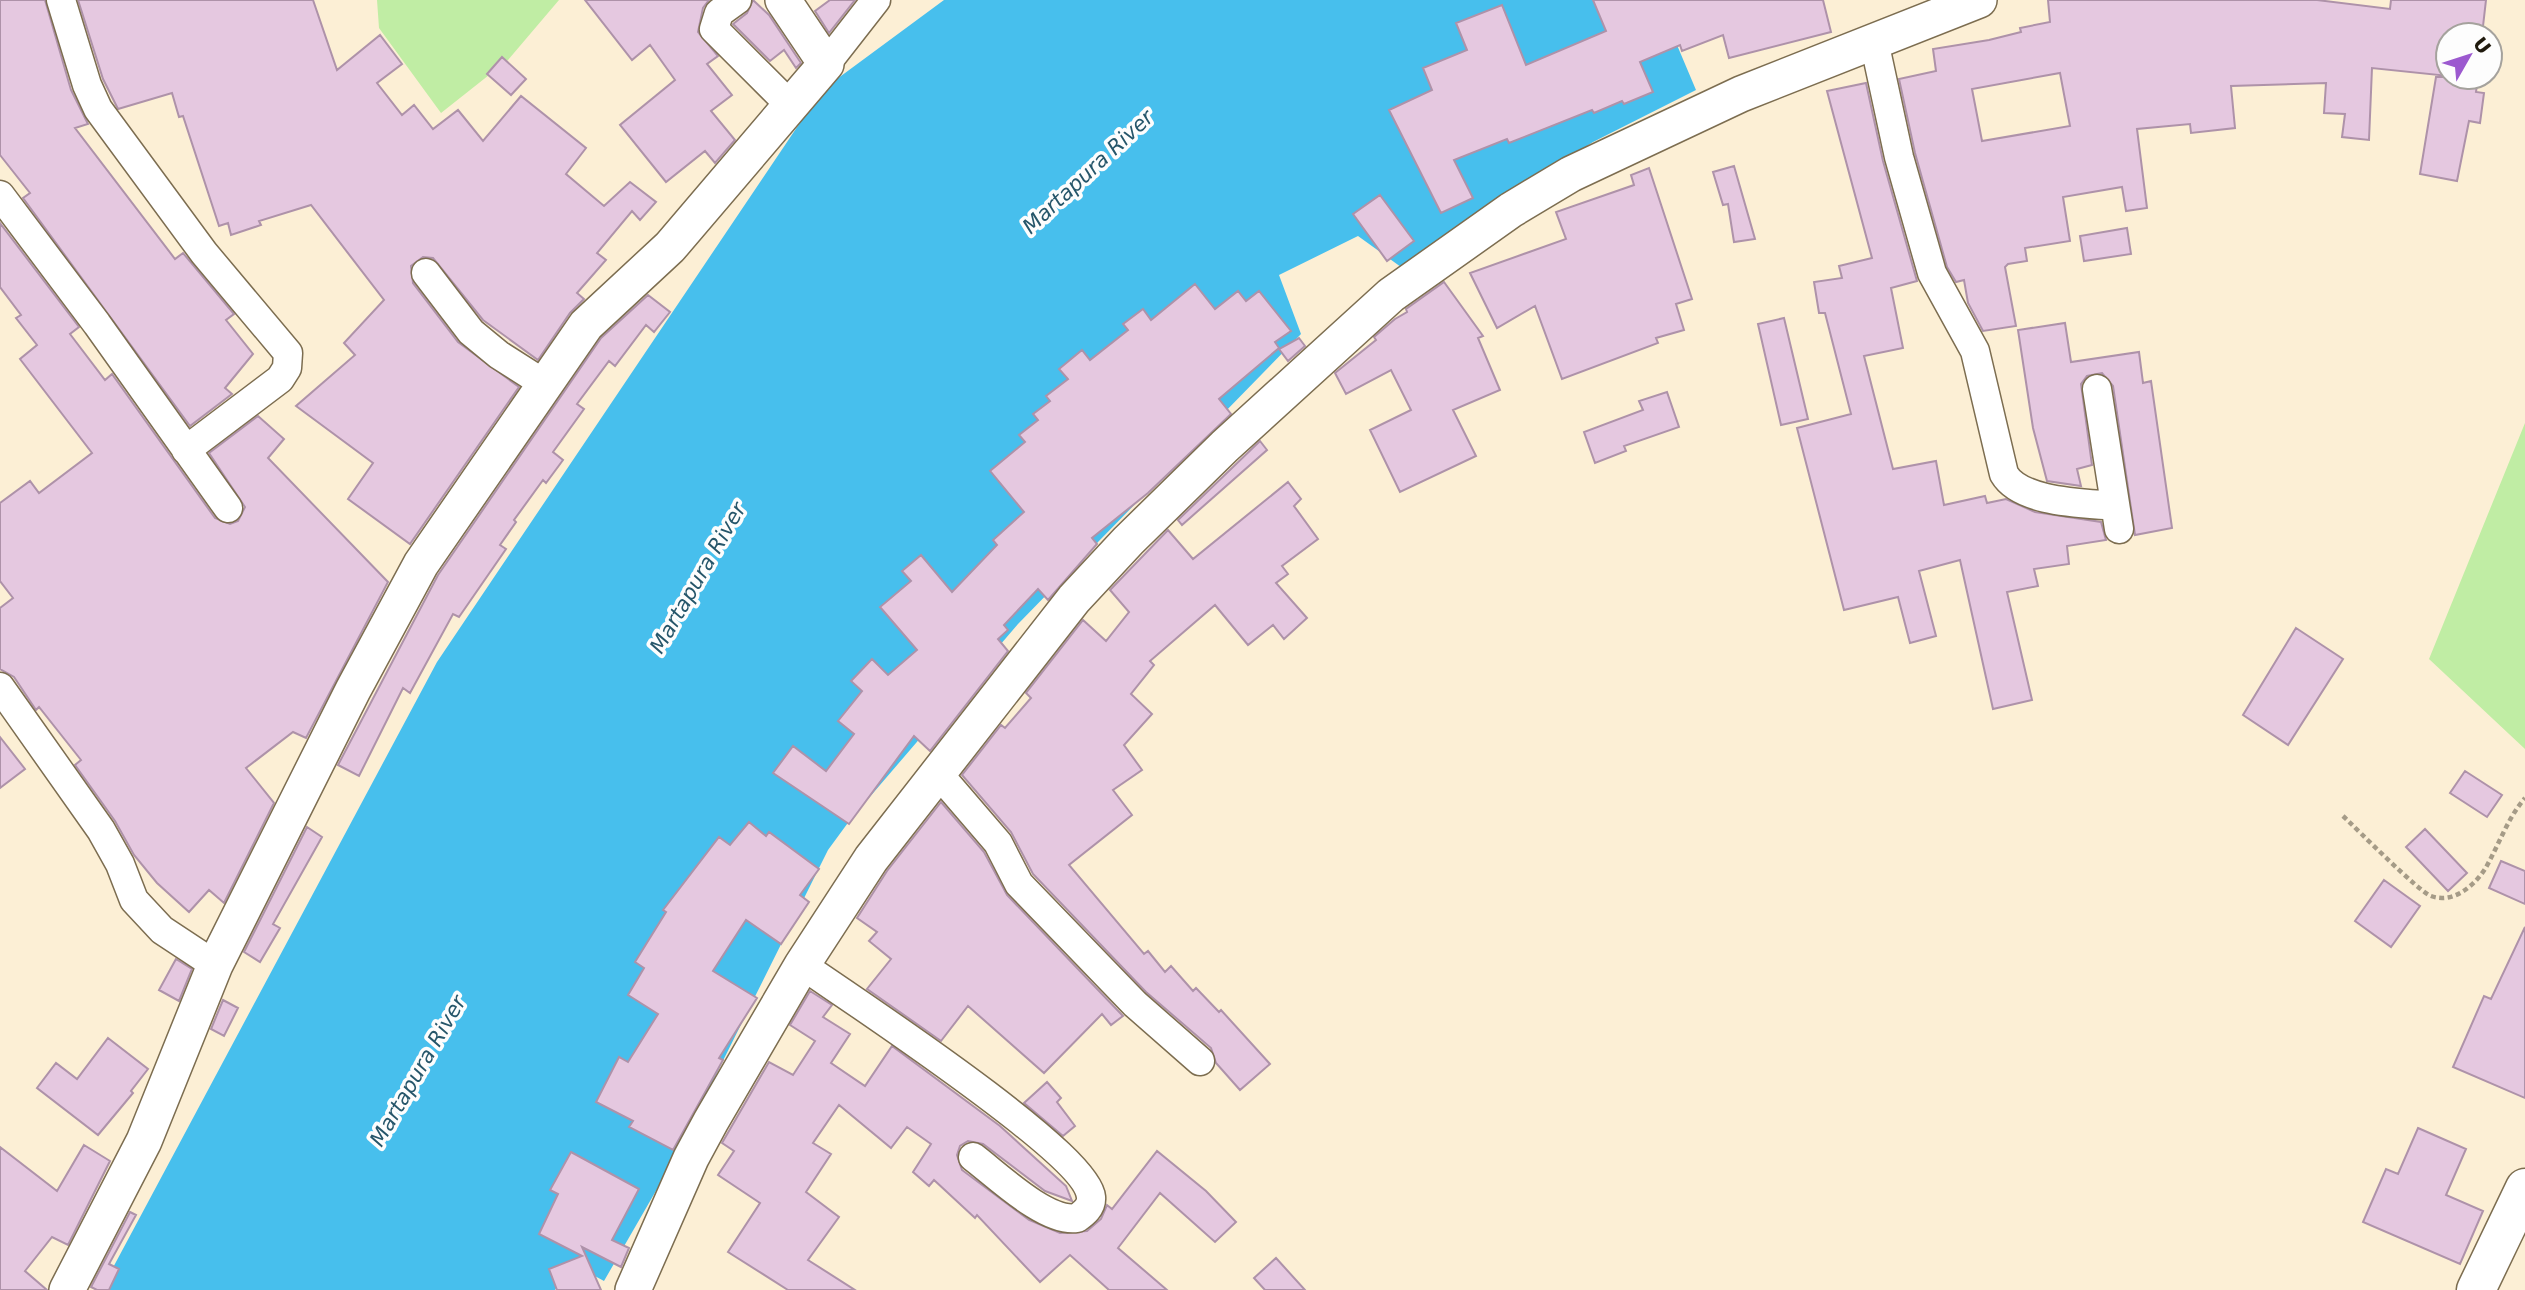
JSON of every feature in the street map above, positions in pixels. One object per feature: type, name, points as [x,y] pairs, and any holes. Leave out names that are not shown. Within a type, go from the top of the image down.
[{"type":"main road","points":[[2476,1290],[2525,1188]]},
{"type":"street","points":[[61,0],[87,85],[98,109],[204,253],[288,353],[287,368],[279,379],[186,450]]},
{"type":"street","points":[[737,0],[719,13],[715,29],[790,106]]},
{"type":"street","points":[[783,0],[826,64]]},
{"type":"street","points":[[67,1290],[144,1141],[215,965],[353,690],[421,564],[516,427],[543,383],[586,325],[670,247],[826,64],[876,0]]},
{"type":"street","points":[[633,1290],[691,1158],[802,965],[871,859],[1074,599],[1128,541],[1225,446],[1391,295],[1510,210],[1571,174],[1741,94],[1979,0]]},
{"type":"street","points":[[1874,41],[1899,157],[1929,262],[1939,290],[1975,351],[2004,474],[2012,485],[2033,494],[2117,517],[2097,389]]},
{"type":"street","points":[[0,195],[97,324],[228,508]]},
{"type":"street","points":[[426,273],[471,332],[499,355],[543,383]]},
{"type":"street","points":[[0,687],[101,830],[120,864],[134,900],[162,930],[215,965]]},
{"type":"street","points":[[937,772],[998,844],[1019,884],[1103,973],[1200,1061]]},
{"type":"street","points":[[802,965],[926,1051],[1023,1123],[1081,1179],[1091,1196],[1091,1203],[1077,1218],[1057,1216],[1040,1207],[973,1157]]},
{"type":"path","points":[[2343,816],[2430,896],[2450,898],[2462,892],[2484,871],[2513,812],[2525,798]]},
{"type":"green space","points":[[377,0],[559,0],[508,60],[441,113],[379,28]]},
{"type":"green space","points":[[2525,423],[2525,749],[2429,659]]},
{"type":"water","name":"Martapura River","points":[[944,0],[1658,0],[1696,90],[1593,142],[1401,267],[1358,236],[1279,275],[1301,334],[1018,624],[850,820],[828,850],[672,1163],[604,1281],[571,1263],[555,1290],[101,1290],[437,662],[822,90]]},
{"type":"building","points":[[0,0],[45,0],[71,90],[88,124],[75,128],[175,259],[183,253],[234,314],[226,320],[253,354],[225,388],[232,394],[190,426],[23,198],[30,193],[0,155]]},
{"type":"building","points":[[78,0],[313,0],[337,70],[380,35],[402,64],[377,83],[402,115],[414,105],[433,129],[458,110],[483,141],[521,96],[586,148],[566,174],[604,206],[630,182],[656,202],[640,220],[632,211],[597,253],[606,260],[577,293],[584,299],[570,313],[538,360],[483,320],[433,258],[423,257],[411,266],[413,283],[458,342],[519,387],[410,544],[348,499],[373,463],[296,406],[355,355],[344,343],[384,300],[311,205],[259,221],[261,225],[231,235],[228,223],[219,226],[183,116],[179,117],[172,93],[118,109],[103,79]]},
{"type":"building","points":[[585,0],[709,0],[703,8],[698,32],[718,56],[707,64],[732,95],[711,111],[735,140],[715,163],[705,151],[666,182],[620,125],[675,80],[650,45],[632,60]]},
{"type":"building","points":[[753,0],[769,15],[801,63],[796,68],[784,50],[770,61],[733,24],[747,13]]},
{"type":"building","points":[[830,0],[855,0],[829,33],[815,11]]},
{"type":"building","points":[[1593,0],[1823,0],[1831,32],[1729,58],[1723,35],[1682,51],[1680,45],[1640,62],[1653,92],[1594,113],[1592,110],[1509,143],[1507,139],[1454,160],[1473,198],[1441,213],[1389,110],[1432,90],[1423,68],[1467,50],[1456,23],[1502,5],[1526,65],[1606,31]]},
{"type":"building","points":[[2048,0],[2317,0],[2390,9],[2391,0],[2486,0],[2484,21],[2434,21],[2434,75],[2372,68],[2369,140],[2342,137],[2345,114],[2324,113],[2326,83],[2231,86],[2235,128],[2191,133],[2190,124],[2137,129],[2147,208],[2126,211],[2122,187],[2063,197],[2070,241],[2025,248],[2027,261],[2008,264],[2005,267],[2016,326],[1983,331],[1968,303],[1964,280],[1956,282],[1947,267],[1915,153],[1899,79],[1936,71],[1933,49],[1989,40],[2021,32],[2020,28],[2050,22]],"holes":[[[2060,73],[2070,126],[1982,141],[1972,89]]]},
{"type":"building","points":[[502,57],[526,79],[511,95],[487,74]]},
{"type":"building","points":[[1866,83],[1883,161],[1917,281],[1891,288],[1903,348],[1864,356],[1893,469],[1936,461],[1944,505],[1985,496],[1987,503],[2006,499],[2035,512],[2101,522],[2106,540],[2067,546],[2069,564],[2034,569],[2038,586],[2007,592],[2032,700],[1993,709],[1960,560],[1919,571],[1936,636],[1910,643],[1898,597],[1844,610],[1797,428],[1851,414],[1825,313],[1819,313],[1814,282],[1842,278],[1839,266],[1872,258],[1827,91]]},
{"type":"building","points":[[2434,89],[2484,93],[2480,123],[2469,121],[2457,181],[2420,174]]},
{"type":"building","points":[[1734,166],[1755,239],[1734,242],[1728,204],[1723,205],[1713,172]]},
{"type":"building","points":[[1649,168],[1692,299],[1676,304],[1684,330],[1656,338],[1658,343],[1562,379],[1535,306],[1497,328],[1470,273],[1566,239],[1556,212],[1634,185],[1631,175]]},
{"type":"building","points":[[1380,195],[1414,241],[1387,261],[1353,214]]},
{"type":"building","points":[[0,223],[79,327],[70,334],[105,380],[112,374],[215,518],[230,524],[238,521],[245,507],[209,453],[258,416],[284,439],[268,458],[388,582],[306,738],[293,732],[246,768],[274,803],[224,903],[209,890],[189,912],[157,883],[134,855],[115,821],[75,765],[81,760],[39,707],[36,710],[14,677],[0,669],[0,608],[13,598],[0,581],[0,503],[30,481],[39,493],[92,453],[20,359],[37,345],[16,318],[21,315],[0,287]]},
{"type":"building","points":[[2127,228],[2131,254],[2084,261],[2080,236]]},
{"type":"building","points":[[1444,282],[1483,336],[1478,338],[1500,390],[1453,410],[1476,456],[1400,492],[1370,430],[1411,410],[1391,370],[1346,394],[1335,373],[1376,340],[1374,337],[1407,312],[1406,309]]},
{"type":"building","points":[[1195,284],[1215,309],[1238,291],[1246,301],[1259,291],[1291,331],[1275,342],[1279,348],[1219,399],[1231,414],[1148,493],[1092,538],[1097,544],[1048,600],[1038,589],[1004,625],[1008,630],[998,639],[1008,651],[930,751],[914,736],[849,824],[773,773],[793,746],[826,771],[854,734],[838,721],[862,691],[851,681],[872,659],[888,675],[917,650],[880,607],[911,581],[902,571],[921,555],[952,592],[997,545],[993,540],[1024,512],[990,471],[1025,442],[1019,435],[1038,420],[1033,414],[1050,401],[1046,396],[1068,379],[1059,369],[1082,350],[1090,360],[1128,330],[1123,324],[1143,309],[1151,320]]},
{"type":"building","points":[[648,295],[670,312],[654,332],[646,325],[615,366],[609,361],[577,404],[584,409],[553,452],[563,460],[546,483],[543,480],[514,520],[516,522],[500,545],[506,549],[459,617],[453,614],[410,693],[403,688],[359,776],[338,765],[438,575],[601,338]]},
{"type":"building","points":[[1784,318],[1808,419],[1781,425],[1758,324]]},
{"type":"building","points":[[2065,323],[2071,362],[2139,352],[2143,383],[2151,381],[2172,528],[2135,535],[2113,386],[2102,373],[2087,376],[2081,384],[2092,465],[2077,469],[2081,486],[2047,481],[2033,428],[2018,330]]},
{"type":"building","points":[[1299,338],[1305,346],[1288,361],[1279,349]]},
{"type":"building","points":[[1667,392],[1679,427],[1624,446],[1626,451],[1595,463],[1584,432],[1643,410],[1639,401]]},
{"type":"building","points":[[1260,441],[1267,450],[1182,525],[1178,520]]},
{"type":"building","points":[[1288,482],[1301,499],[1294,506],[1318,539],[1282,566],[1288,574],[1276,583],[1307,618],[1284,639],[1273,625],[1248,645],[1215,605],[1150,661],[1154,665],[1131,694],[1152,714],[1124,745],[1142,770],[1113,790],[1132,815],[1069,865],[1144,954],[1148,951],[1165,972],[1171,966],[1193,991],[1196,988],[1219,1012],[1221,1010],[1270,1064],[1240,1090],[1216,1063],[1211,1048],[1146,992],[1033,874],[1011,832],[962,775],[1001,725],[1005,728],[1031,698],[1026,693],[1083,620],[1106,641],[1129,612],[1110,590],[1168,530],[1193,559]]},
{"type":"building","points":[[2296,628],[2343,659],[2288,745],[2243,715]]},
{"type":"building","points":[[0,737],[25,769],[0,788]]},
{"type":"building","points":[[2465,771],[2502,795],[2487,817],[2450,793]]},
{"type":"building","points":[[941,802],[984,852],[1007,895],[1123,1016],[1111,1025],[1102,1014],[1044,1073],[968,1006],[941,1041],[867,989],[891,959],[869,941],[877,932],[857,918],[887,871]]},
{"type":"building","points":[[749,822],[766,836],[769,832],[819,869],[800,895],[809,902],[781,944],[746,920],[713,971],[757,998],[719,1058],[723,1060],[673,1150],[629,1127],[633,1121],[596,1102],[619,1057],[628,1062],[658,1014],[628,995],[644,968],[635,962],[666,912],[663,910],[719,837],[730,845]]},
{"type":"building","points":[[307,827],[322,837],[273,924],[280,928],[260,962],[244,952]]},
{"type":"building","points":[[2425,829],[2467,873],[2448,891],[2406,847]]},
{"type":"building","points":[[2501,861],[2525,871],[2525,904],[2489,888]]},
{"type":"building","points":[[2384,880],[2420,906],[2391,947],[2355,921]]},
{"type":"building","points":[[2525,927],[2525,1098],[2453,1067],[2484,996],[2491,999]]},
{"type":"building","points":[[176,959],[192,969],[179,1001],[159,990]]},
{"type":"building","points":[[810,991],[832,1005],[823,1017],[850,1034],[831,1063],[865,1086],[892,1046],[1000,1126],[1066,1186],[1072,1201],[1045,1191],[983,1144],[968,1141],[960,1146],[957,1155],[962,1170],[1029,1220],[1060,1233],[1087,1231],[1101,1219],[1107,1205],[1112,1209],[1157,1151],[1206,1191],[1236,1222],[1215,1242],[1160,1193],[1118,1248],[1167,1290],[1109,1290],[1070,1255],[1040,1282],[977,1215],[975,1218],[934,1180],[929,1186],[913,1172],[931,1144],[907,1127],[891,1148],[839,1105],[813,1143],[831,1154],[806,1192],[839,1217],[808,1260],[855,1290],[788,1290],[728,1252],[760,1203],[718,1175],[734,1151],[722,1143],[769,1062],[793,1075],[815,1041],[790,1025]]},
{"type":"building","points":[[223,1000],[238,1008],[224,1036],[211,1029]]},
{"type":"building","points":[[108,1038],[148,1069],[131,1091],[133,1093],[98,1135],[37,1088],[56,1063],[77,1079]]},
{"type":"building","points":[[1047,1082],[1061,1098],[1057,1102],[1075,1126],[1063,1136],[1024,1103]]},
{"type":"building","points":[[2418,1128],[2466,1149],[2446,1195],[2483,1211],[2460,1264],[2363,1222],[2386,1169],[2398,1174]]},
{"type":"building","points":[[84,1145],[110,1161],[68,1245],[52,1237],[25,1271],[47,1290],[0,1290],[0,1147],[57,1191]]},
{"type":"building","points":[[571,1152],[639,1189],[612,1240],[629,1248],[621,1267],[582,1247],[601,1290],[557,1290],[549,1269],[582,1256],[539,1234],[558,1194],[550,1190]]},
{"type":"building","points":[[130,1212],[136,1215],[109,1264],[119,1269],[109,1290],[97,1290],[91,1287]]},
{"type":"building","points":[[1276,1258],[1305,1290],[1265,1290],[1254,1278]]}]
